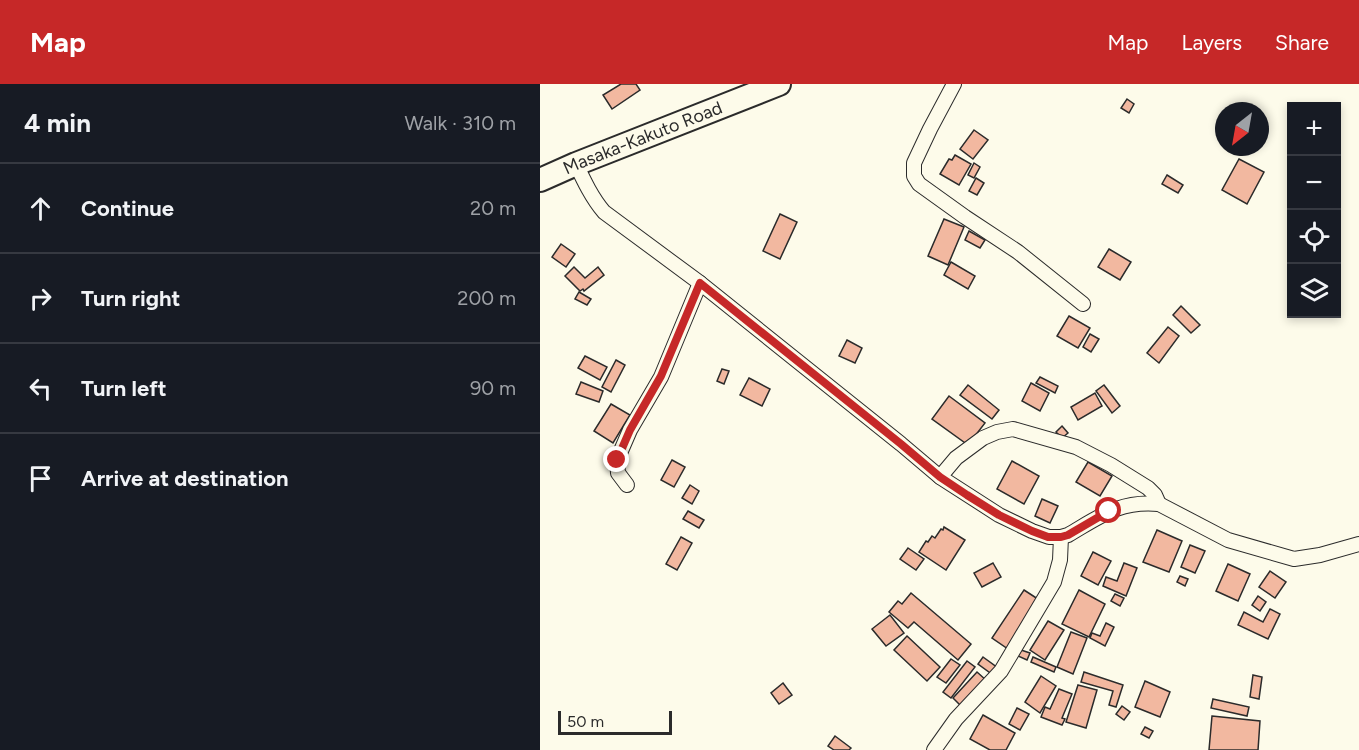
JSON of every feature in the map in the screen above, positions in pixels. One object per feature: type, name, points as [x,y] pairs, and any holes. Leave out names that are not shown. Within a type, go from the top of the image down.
[{"type":"highway","name":"Masaka-Kakuto Road","points":[[540,180],[779,84]]},
{"type":"street","points":[[954,84],[914,163],[914,176],[919,184],[1018,252],[1083,304]]},
{"type":"street","points":[[576,164],[593,198],[604,212],[700,283],[940,477],[999,515],[1048,537],[1061,537],[1109,511],[1137,502],[1159,504],[1228,540],[1294,559],[1320,555],[1359,544]]},
{"type":"street","points":[[627,485],[618,473],[617,460],[630,430],[661,376],[700,283]]},
{"type":"street","points":[[940,477],[956,458],[983,438],[1013,429],[1076,447],[1148,488],[1155,495],[1159,504]]},
{"type":"street","points":[[934,750],[956,718],[1001,671],[1054,582],[1060,560],[1061,537]]},
{"type":"building","points":[[621,84],[636,84],[640,90],[612,109],[603,95]]},
{"type":"building","points":[[1127,99],[1134,104],[1129,113],[1121,108]]},
{"type":"building","points":[[974,130],[988,140],[973,159],[960,149]]},
{"type":"building","points":[[955,155],[971,164],[959,185],[940,174],[949,159],[952,160]]},
{"type":"building","points":[[1239,159],[1264,172],[1247,204],[1222,190]]},
{"type":"building","points":[[974,163],[980,167],[974,178],[968,175]]},
{"type":"building","points":[[1167,175],[1183,185],[1178,193],[1162,184]]},
{"type":"building","points":[[976,178],[984,183],[977,195],[969,191]]},
{"type":"building","points":[[780,214],[797,222],[780,259],[763,251]]},
{"type":"building","points":[[944,219],[964,227],[948,265],[928,256]]},
{"type":"building","points":[[969,231],[985,240],[980,248],[965,240]]},
{"type":"building","points":[[561,244],[575,254],[566,267],[552,257]]},
{"type":"building","points":[[1109,249],[1131,262],[1120,280],[1098,267]]},
{"type":"building","points":[[951,262],[975,276],[968,289],[944,275]]},
{"type":"building","points":[[574,267],[585,278],[598,267],[604,275],[584,291],[583,289],[580,291],[565,276]]},
{"type":"building","points":[[579,292],[591,299],[587,305],[575,299]]},
{"type":"building","points":[[1181,306],[1200,325],[1191,333],[1173,315]]},
{"type":"building","points":[[1069,316],[1090,328],[1078,348],[1057,336]]},
{"type":"building","points":[[1168,327],[1179,336],[1159,363],[1147,353]]},
{"type":"building","points":[[1090,334],[1099,339],[1091,352],[1083,347]]},
{"type":"building","points":[[847,340],[862,348],[855,363],[839,356]]},
{"type":"building","points":[[585,356],[607,367],[600,380],[578,368]]},
{"type":"building","points":[[616,360],[625,365],[611,392],[602,387]]},
{"type":"building","points":[[722,369],[729,371],[724,384],[717,381]]},
{"type":"building","points":[[1040,377],[1058,386],[1055,393],[1036,383]]},
{"type":"building","points":[[749,378],[770,389],[762,406],[740,395]]},
{"type":"building","points":[[581,382],[603,391],[599,402],[576,394]]},
{"type":"building","points":[[1031,383],[1049,393],[1040,411],[1022,401]]},
{"type":"building","points":[[968,385],[999,410],[992,419],[960,395]]},
{"type":"building","points":[[1104,385],[1120,406],[1112,413],[1096,391]]},
{"type":"building","points":[[1095,393],[1102,406],[1078,420],[1071,407]]},
{"type":"building","points":[[949,396],[985,423],[968,445],[932,419]]},
{"type":"building","points":[[611,404],[630,415],[613,443],[594,431]]},
{"type":"building","points":[[1062,426],[1068,433],[1062,438],[1056,432]]},
{"type":"building","points":[[672,460],[685,467],[674,487],[661,480]]},
{"type":"building","points":[[1012,461],[1039,476],[1024,504],[997,489]]},
{"type":"building","points":[[1088,462],[1112,476],[1100,496],[1076,482]]},
{"type":"building","points":[[690,485],[699,491],[692,504],[682,498]]},
{"type":"building","points":[[1042,499],[1058,506],[1050,523],[1035,516]]},
{"type":"building","points":[[688,511],[704,520],[699,528],[683,519]]},
{"type":"building","points":[[944,527],[965,540],[946,570],[919,552],[926,541],[928,542],[932,536],[935,538]]},
{"type":"building","points":[[1157,530],[1182,541],[1169,572],[1143,562]]},
{"type":"building","points":[[681,537],[692,543],[677,570],[666,564]]},
{"type":"building","points":[[1190,545],[1205,551],[1195,573],[1181,567]]},
{"type":"building","points":[[908,548],[924,559],[916,570],[900,559]]},
{"type":"building","points":[[1093,552],[1111,561],[1098,585],[1081,576]]},
{"type":"building","points":[[993,563],[1001,577],[982,587],[974,573]]},
{"type":"building","points":[[1124,563],[1137,568],[1126,596],[1103,586],[1106,577],[1117,581]]},
{"type":"building","points":[[1228,564],[1250,574],[1238,601],[1216,591]]},
{"type":"building","points":[[1270,571],[1286,582],[1275,598],[1259,587]]},
{"type":"building","points":[[1180,576],[1188,579],[1185,586],[1177,582]]},
{"type":"building","points":[[1024,590],[1041,601],[1008,649],[992,638]]},
{"type":"building","points":[[1079,590],[1105,604],[1089,637],[1062,624]]},
{"type":"building","points":[[911,593],[971,644],[958,660],[914,622],[908,628],[889,612],[898,601],[902,604]]},
{"type":"building","points":[[1115,594],[1124,598],[1120,606],[1111,601]]},
{"type":"building","points":[[1258,596],[1266,602],[1260,611],[1252,605]]},
{"type":"building","points":[[1270,609],[1280,614],[1268,639],[1238,625],[1244,612],[1263,622]]},
{"type":"building","points":[[890,615],[904,633],[886,646],[872,629]]},
{"type":"building","points":[[1048,621],[1064,630],[1045,660],[1030,650]]},
{"type":"building","points":[[1106,623],[1114,627],[1105,646],[1090,638],[1092,633],[1100,636]]},
{"type":"building","points":[[1071,632],[1087,638],[1073,674],[1057,667]]},
{"type":"building","points":[[907,636],[940,667],[927,681],[894,650]]},
{"type":"building","points":[[1021,650],[1030,653],[1027,660],[1018,656]]},
{"type":"building","points":[[983,657],[998,668],[993,675],[978,664]]},
{"type":"building","points":[[1033,657],[1056,667],[1054,672],[1031,662]]},
{"type":"building","points":[[951,659],[960,665],[946,683],[937,677]]},
{"type":"building","points":[[967,661],[975,667],[951,698],[943,692]]},
{"type":"building","points":[[977,672],[987,681],[963,708],[953,698]]},
{"type":"building","points":[[1084,672],[1123,685],[1116,707],[1109,705],[1113,691],[1081,682]]},
{"type":"building","points":[[1253,675],[1262,677],[1259,699],[1250,697]]},
{"type":"building","points":[[1041,676],[1056,686],[1040,713],[1025,702]]},
{"type":"building","points":[[1145,681],[1170,692],[1160,717],[1135,707]]},
{"type":"building","points":[[783,683],[792,695],[779,704],[771,693]]},
{"type":"building","points":[[1078,685],[1097,690],[1086,728],[1066,722]]},
{"type":"building","points":[[1059,689],[1072,694],[1062,718],[1065,719],[1062,725],[1041,717],[1045,707],[1050,709]]},
{"type":"building","points":[[1213,699],[1249,707],[1247,716],[1211,708]]},
{"type":"building","points":[[1122,706],[1130,712],[1124,720],[1116,714]]},
{"type":"building","points":[[1017,708],[1029,714],[1020,730],[1009,724]]},
{"type":"building","points":[[983,715],[1015,733],[1006,750],[990,750],[970,739]]},
{"type":"building","points":[[1212,716],[1260,721],[1258,750],[1209,750]]},
{"type":"building","points":[[1145,727],[1153,731],[1149,738],[1141,734]]},
{"type":"building","points":[[835,736],[851,748],[834,750],[828,746]]},
{"type":"route","points":[[617,460],[630,430],[661,376],[700,283],[940,477],[999,515],[1048,537],[1061,537],[1109,511]]}]
